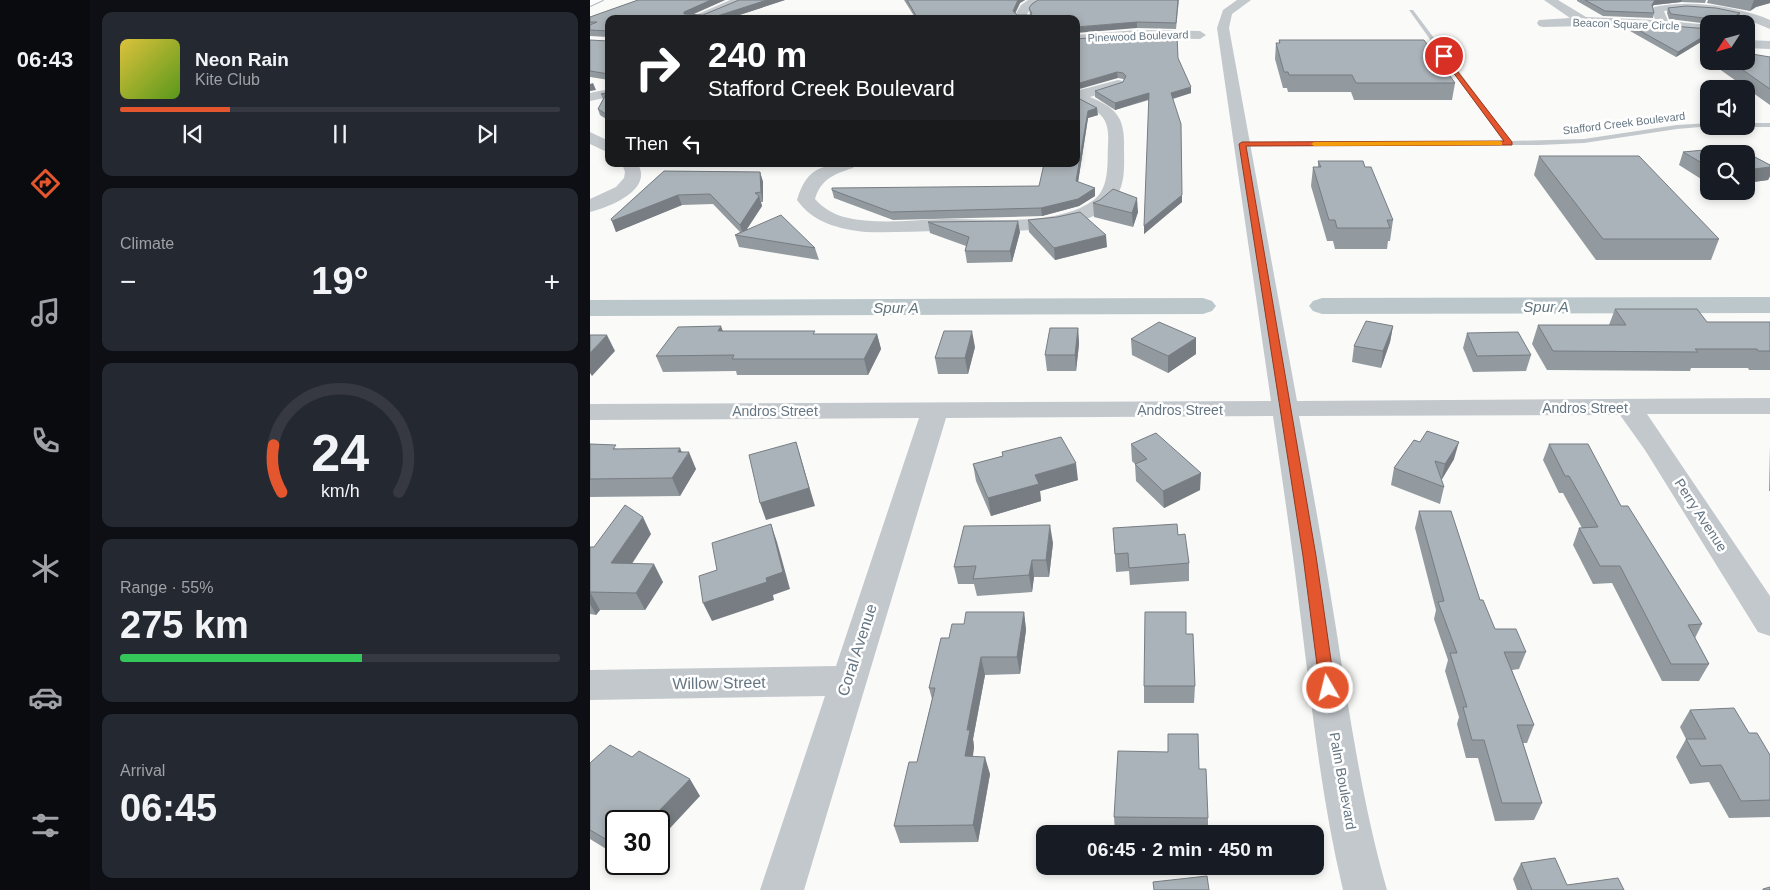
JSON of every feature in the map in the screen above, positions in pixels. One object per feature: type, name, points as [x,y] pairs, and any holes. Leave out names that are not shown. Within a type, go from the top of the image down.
[{"type":"main road","points":[[590,3],[598,0]]},
{"type":"street","points":[[1021,15],[1025,6],[1038,0]]},
{"type":"street","name":"Palm Boulevard","points":[[1245,0],[1227,12],[1223,28],[1286,410],[1330,707],[1355,852],[1365,890]]},
{"type":"street","points":[[706,1],[736,2]]},
{"type":"street","points":[[704,15],[736,2]]},
{"type":"street","points":[[1664,24],[1658,9],[1665,6],[1694,4],[1723,7],[1770,25]]},
{"type":"street","points":[[1546,12],[1584,20]]},
{"type":"street","name":"Beacon Square Circle","points":[[1546,12],[1561,22],[1584,20],[1664,24],[1700,28]]},
{"type":"street","name":"Pinewood Boulevard","points":[[1080,39],[1156,31]]},
{"type":"street","name":"Pinewood Boulevard","points":[[1080,32],[1199,31]]},
{"type":"street","points":[[1755,37],[1770,42]]},
{"type":"street","points":[[1755,43],[1770,42]]},
{"type":"street","points":[[1755,56],[1770,58]]},
{"type":"street","points":[[1080,95],[1118,84]]},
{"type":"street","points":[[590,97],[605,94]]},
{"type":"street","points":[[838,167],[816,178],[809,187],[806,200],[823,216],[840,222],[887,226],[1028,224],[1051,222],[1073,216],[1090,209],[1107,197],[1113,182],[1118,131],[1114,119],[1106,111],[1080,98]]},
{"type":"street","points":[[590,137],[605,146]]},
{"type":"street","points":[[590,206],[626,189],[634,178],[633,167]]},
{"type":"street","name":"Andros Street","points":[[590,412],[1286,410],[1770,406]]},
{"type":"street","name":"Perry Avenue","points":[[1629,408],[1658,447],[1770,623]]},
{"type":"street","name":"Coral Avenue","points":[[782,890],[847,681],[935,410]]},
{"type":"street","name":"Willow Street","points":[[590,686],[847,681]]},
{"type":"lane","points":[[1411,11],[1509,143]]},
{"type":"lane","points":[[1755,125],[1770,125]]},
{"type":"lane","name":"Stafford Creek Boulevard","points":[[1242,144],[1584,141],[1676,127],[1700,126]]},
{"type":"building","points":[[638,0],[711,0],[684,12],[684,14],[703,15],[605,15],[605,31],[590,30],[590,25],[597,22],[590,22],[590,17]]},
{"type":"building","points":[[739,0],[767,0],[720,15],[703,15]]},
{"type":"building","points":[[907,0],[1018,0],[1013,11],[1017,15],[916,15]]},
{"type":"building","points":[[1038,0],[1178,0],[1176,23],[1137,22],[1080,27],[1080,15],[1030,15],[1032,14],[1029,8]]},
{"type":"building","points":[[1585,0],[1655,0],[1652,5],[1654,13],[1605,11]]},
{"type":"building","points":[[1686,6],[1716,8],[1740,13],[1737,15],[1700,15],[1700,18],[1671,14],[1668,8]]},
{"type":"building","points":[[1624,22],[1700,28],[1700,39],[1678,52]]},
{"type":"building","points":[[1137,34],[1177,35],[1178,58],[1191,87],[1171,93],[1181,124],[1182,195],[1144,226],[1149,93],[1115,103],[1095,91],[1123,82],[1126,76],[1123,73],[1117,72],[1080,83],[1080,39]]},
{"type":"building","points":[[590,40],[605,41],[605,73],[590,71]]},
{"type":"building","points":[[1279,40],[1424,40],[1455,83],[1356,83],[1352,75],[1289,75],[1288,72],[1284,72],[1276,43],[1280,43]]},
{"type":"building","points":[[1755,54],[1770,57],[1770,89],[1743,70],[1755,70]]},
{"type":"building","points":[[605,96],[605,113],[598,109]]},
{"type":"building","points":[[1080,99],[1097,108],[1088,111],[1080,158]]},
{"type":"building","points":[[1700,150],[1700,162],[1683,152]]},
{"type":"building","points":[[1539,156],[1639,156],[1719,239],[1603,239]]},
{"type":"building","points":[[1755,157],[1770,165],[1770,167],[1755,169]]},
{"type":"building","points":[[1318,161],[1363,161],[1365,167],[1371,167],[1393,220],[1387,220],[1390,228],[1337,228],[1335,220],[1329,220],[1313,167],[1321,167]]},
{"type":"building","points":[[1043,167],[1078,167],[1076,181],[1095,188],[1078,199],[1041,208],[891,212],[832,190],[832,188],[1039,186]]},
{"type":"building","points":[[664,171],[760,172],[761,192],[755,193],[759,196],[740,225],[710,194],[678,195],[612,221],[611,219]]},
{"type":"building","points":[[1113,189],[1137,198],[1132,213],[1093,203],[1100,200]]},
{"type":"building","points":[[1080,212],[1106,235],[1054,248],[1028,220],[1057,217]]},
{"type":"building","points":[[781,215],[815,248],[735,235]]},
{"type":"building","points":[[1018,221],[1010,251],[965,251],[969,237],[928,222]]},
{"type":"building","points":[[1615,309],[1697,309],[1707,322],[1770,322],[1770,351],[1758,351],[1757,349],[1695,349],[1698,352],[1553,351],[1538,325],[1626,325]]},
{"type":"building","points":[[1366,321],[1393,326],[1383,351],[1354,346]]},
{"type":"building","points":[[1159,322],[1196,338],[1168,356],[1131,339]]},
{"type":"building","points":[[721,326],[718,331],[815,331],[813,334],[877,334],[864,359],[732,359],[734,355],[656,356],[678,327]]},
{"type":"building","points":[[1050,328],[1078,328],[1075,355],[1045,355]]},
{"type":"building","points":[[944,331],[972,331],[965,358],[935,358]]},
{"type":"building","points":[[1518,332],[1531,355],[1477,356],[1467,333]]},
{"type":"building","points":[[590,335],[607,335],[590,353]]},
{"type":"building","points":[[1427,431],[1459,442],[1445,464],[1435,461],[1444,487],[1394,468],[1414,440],[1420,442]]},
{"type":"building","points":[[1156,433],[1201,473],[1163,491],[1135,464],[1147,459],[1131,444]]},
{"type":"building","points":[[1061,437],[1076,463],[1035,475],[1039,484],[988,498],[973,464],[1003,456],[1002,452]]},
{"type":"building","points":[[796,442],[809,488],[760,503],[749,455]]},
{"type":"building","points":[[590,444],[616,445],[613,449],[680,448],[678,452],[689,452],[672,478],[590,479]]},
{"type":"building","points":[[1549,444],[1588,444],[1621,506],[1628,506],[1702,624],[1688,625],[1709,664],[1671,664],[1620,566],[1600,566],[1579,528],[1598,527],[1569,476],[1565,476]]},
{"type":"building","points":[[625,505],[643,517],[611,563],[654,564],[636,593],[590,592],[590,547],[594,547]]},
{"type":"building","points":[[1419,511],[1451,511],[1480,600],[1483,600],[1495,629],[1516,629],[1526,652],[1504,652],[1534,725],[1517,725],[1542,803],[1502,803],[1484,740],[1472,740],[1463,707],[1467,707],[1450,653],[1457,653],[1438,602],[1444,601]]},
{"type":"building","points":[[771,524],[783,572],[766,578],[767,582],[703,603],[699,576],[717,570],[712,543]]},
{"type":"building","points":[[1177,524],[1178,535],[1185,534],[1189,563],[1129,568],[1128,553],[1115,554],[1113,528]]},
{"type":"building","points":[[1050,525],[1046,560],[1032,560],[1029,575],[973,579],[976,566],[954,567],[964,526]]},
{"type":"building","points":[[966,612],[1024,612],[1017,657],[981,657],[967,730],[970,730],[965,756],[985,757],[973,825],[894,826],[909,762],[917,762],[935,688],[929,688],[941,638],[949,638],[952,624],[964,624]]},
{"type":"building","points":[[1145,612],[1186,612],[1186,634],[1193,634],[1195,686],[1144,686]]},
{"type":"building","points":[[1734,708],[1749,733],[1757,733],[1770,755],[1770,800],[1741,801],[1721,765],[1701,766],[1686,739],[1706,739],[1690,710]]},
{"type":"building","points":[[1168,734],[1198,734],[1199,769],[1206,769],[1208,818],[1114,817],[1118,751],[1168,752]]},
{"type":"building","points":[[610,745],[632,757],[639,751],[690,779],[660,810],[605,810],[605,839],[590,830],[590,763]]},
{"type":"building","points":[[1555,858],[1567,885],[1618,878],[1624,890],[1532,890],[1521,863]]},
{"type":"building","points":[[1207,876],[1209,890],[1154,890],[1153,882]]},
{"type":"waterway","name":"Spur A","points":[[1322,306],[1770,305]]},
{"type":"waterway","name":"Spur A","points":[[590,308],[1203,306]]},
{"type":"slow traffic","points":[[1314,144],[1500,143]]},
{"type":"route","points":[[1328,688],[1286,410],[1242,144],[1509,143],[1444,56]]}]
